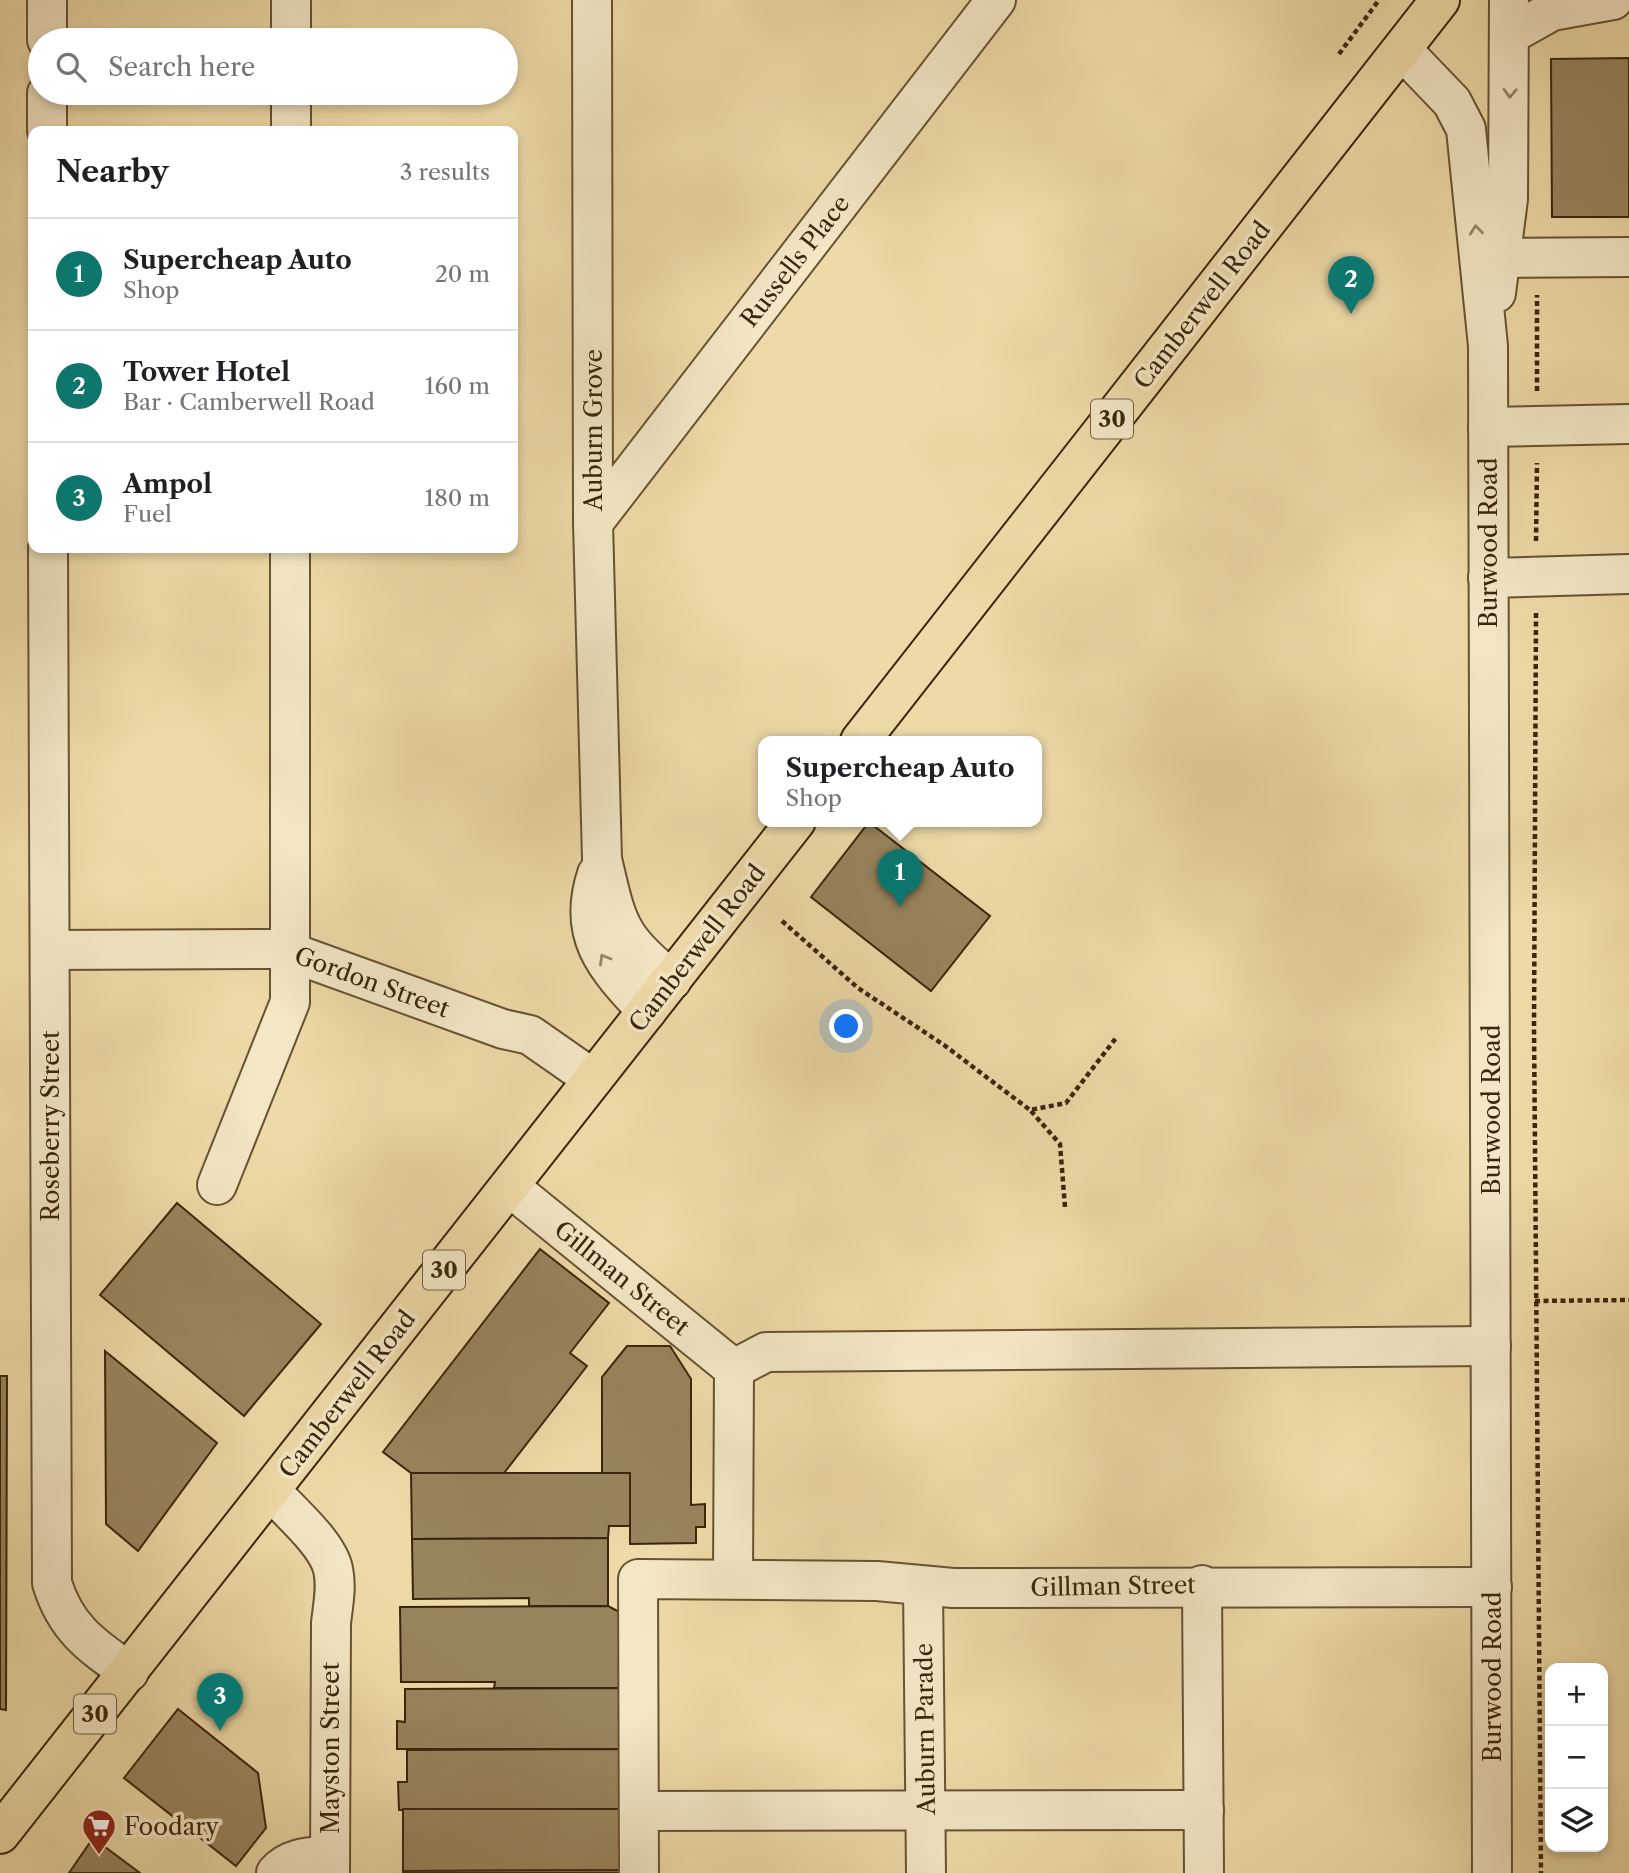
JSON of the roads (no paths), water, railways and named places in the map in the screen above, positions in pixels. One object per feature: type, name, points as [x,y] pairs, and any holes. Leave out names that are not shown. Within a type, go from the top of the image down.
[{"type":"main road","name":"Camberwell Road","points":[[864,736],[1440,0]]},
{"type":"main road","name":"Camberwell Road","points":[[0,1833],[263,1503],[791,827]]},
{"type":"street","points":[[47,0],[47,28]]},
{"type":"street","points":[[291,0],[291,28]]},
{"type":"street","name":"Auburn Grove","points":[[592,0],[593,523],[602,859],[615,914],[624,934],[638,954],[672,980]]},
{"type":"street","name":"Russells Place","points":[[593,523],[996,0]]},
{"type":"street","points":[[1510,17],[1613,0]]},
{"type":"street","name":"Burwood Road","points":[[1488,346],[1520,258],[1508,199],[1510,17]]},
{"type":"street","name":"Burwood Road","points":[[1402,50],[1452,102],[1466,129],[1488,346],[1492,1873]]},
{"type":"street","points":[[47,105],[47,126]]},
{"type":"street","points":[[291,105],[291,126]]},
{"type":"street","points":[[1520,258],[1629,257]]},
{"type":"street","points":[[1488,427],[1629,424]]},
{"type":"street","name":"Roseberry Street","points":[[48,553],[52,1583],[60,1608],[77,1631],[129,1672]]},
{"type":"street","points":[[217,1185],[290,1002],[290,553]]},
{"type":"street","points":[[1488,578],[1629,574]]},
{"type":"street","name":"Auburn Grove","points":[[602,859],[591,891],[592,935],[613,974],[647,1011]]},
{"type":"street","name":"Gordon Street","points":[[50,950],[277,949],[290,952],[503,1029],[530,1035],[593,1079]]},
{"type":"street","name":"Gillman Street","points":[[510,1188],[734,1369]]},
{"type":"street","points":[[733,1579],[734,1369],[766,1352],[1491,1346]]},
{"type":"street","name":"Mayston Street","points":[[263,1503],[303,1559],[331,1623],[330,1864]]},
{"type":"street","name":"Gillman Street","points":[[639,1811],[638,1578],[877,1581],[923,1586],[1492,1587]]},
{"type":"street","points":[[1202,1585],[1204,1873]]},
{"type":"street","name":"Auburn Parade","points":[[923,1586],[926,1873]]},
{"type":"street","points":[[639,1873],[639,1811],[1204,1810]]},
{"type":"street","points":[[276,1873],[290,1862],[330,1864]]},
{"type":"place","name":"Tower Hotel","points":[[1351,314]]},
{"type":"place","name":"Supercheap Auto","points":[[900,907]]},
{"type":"place","name":"Ampol","points":[[220,1731]]},
{"type":"place","name":"Foodary","points":[[99,1856]]}]
